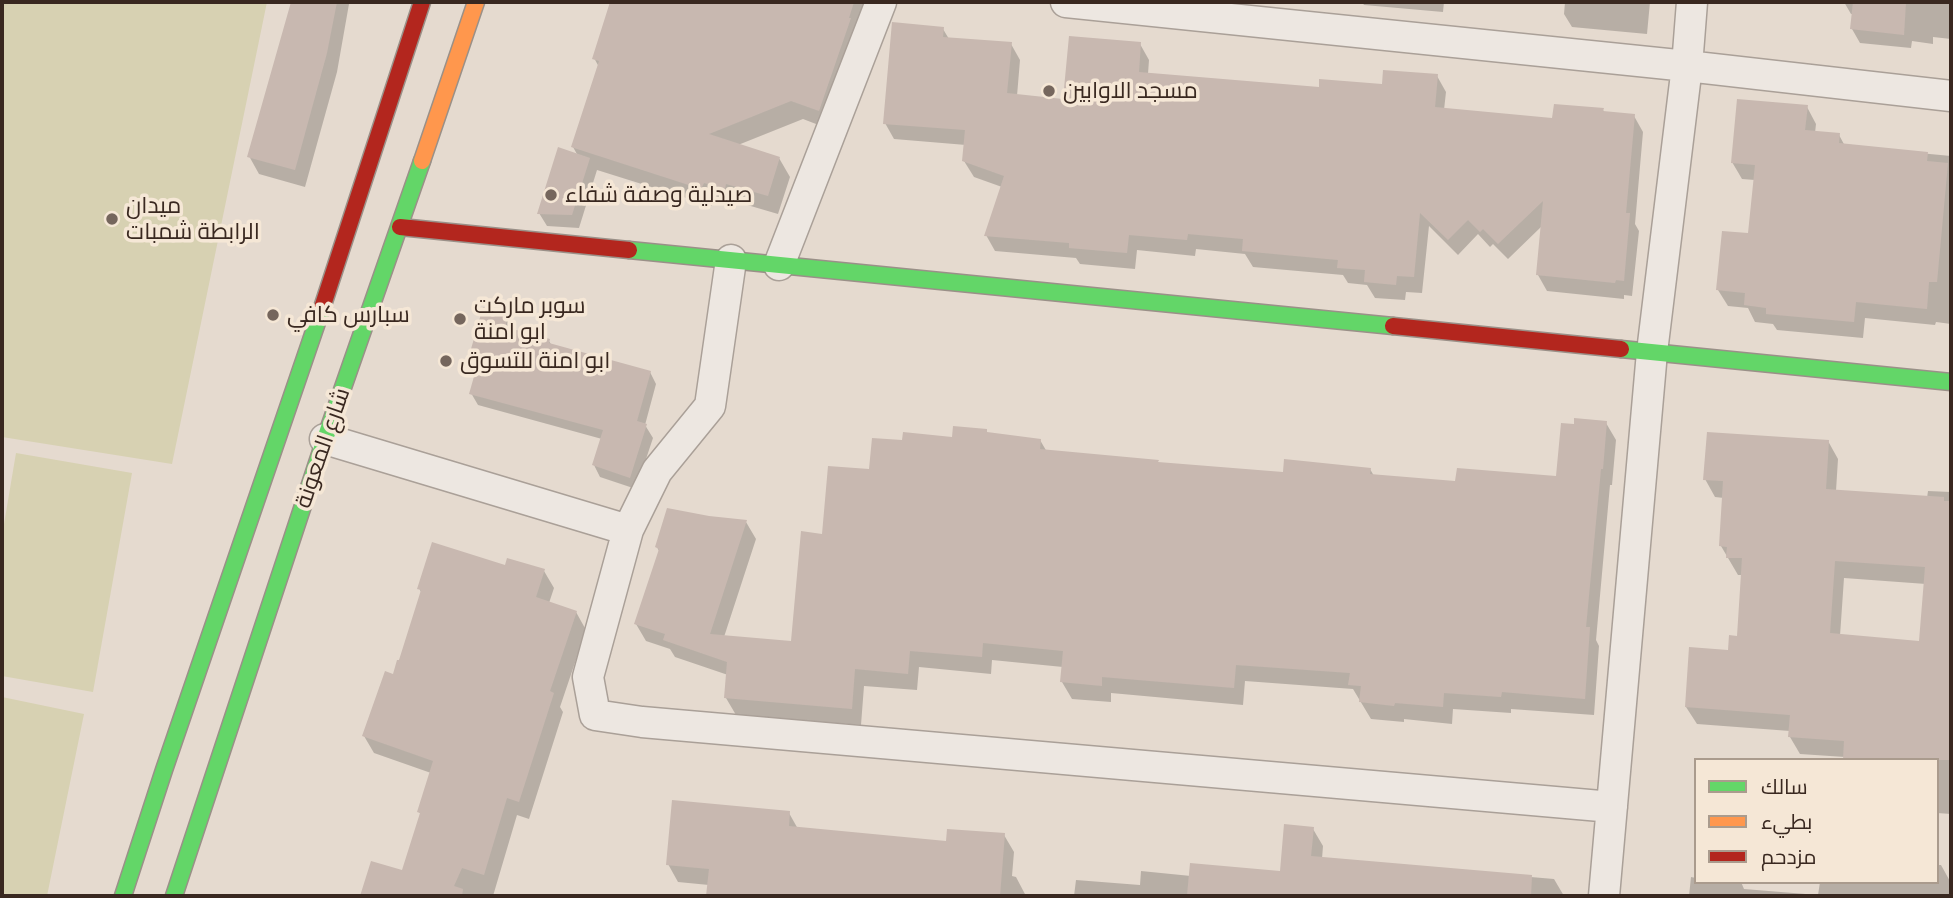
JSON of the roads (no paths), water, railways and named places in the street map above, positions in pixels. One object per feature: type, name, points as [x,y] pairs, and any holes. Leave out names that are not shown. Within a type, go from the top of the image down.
[{"type":"main road","name":"شارع المعونة","points":[[123,896],[163,770],[284,422],[422,2]]},
{"type":"main road","name":"شارع المعونة","points":[[174,896],[326,439],[476,2]]},
{"type":"main road","points":[[400,227],[1951,382]]},
{"type":"street","points":[[779,265],[881,2]]},
{"type":"street","points":[[1066,2],[1951,96]]},
{"type":"street","points":[[1604,896],[1652,352],[1687,66],[1692,2]]},
{"type":"street","points":[[731,260],[710,406],[657,471],[628,530],[588,677],[595,715],[642,722],[1612,807]]},
{"type":"street","points":[[326,439],[628,530]]},
{"type":"place","name":"مسجد الاوابين","points":[[1049,91]]},
{"type":"place","name":"صيدلية وصفة شفاء","points":[[551,195]]},
{"type":"place","name":"ميدان الرابطة شمبات","points":[[112,219]]},
{"type":"place","name":"سبارس كافي","points":[[273,315]]},
{"type":"place","name":"سوبر ماركت ابو امنة","points":[[460,319]]},
{"type":"place","name":"ابو امنة للتسوق","points":[[446,361]]}]
